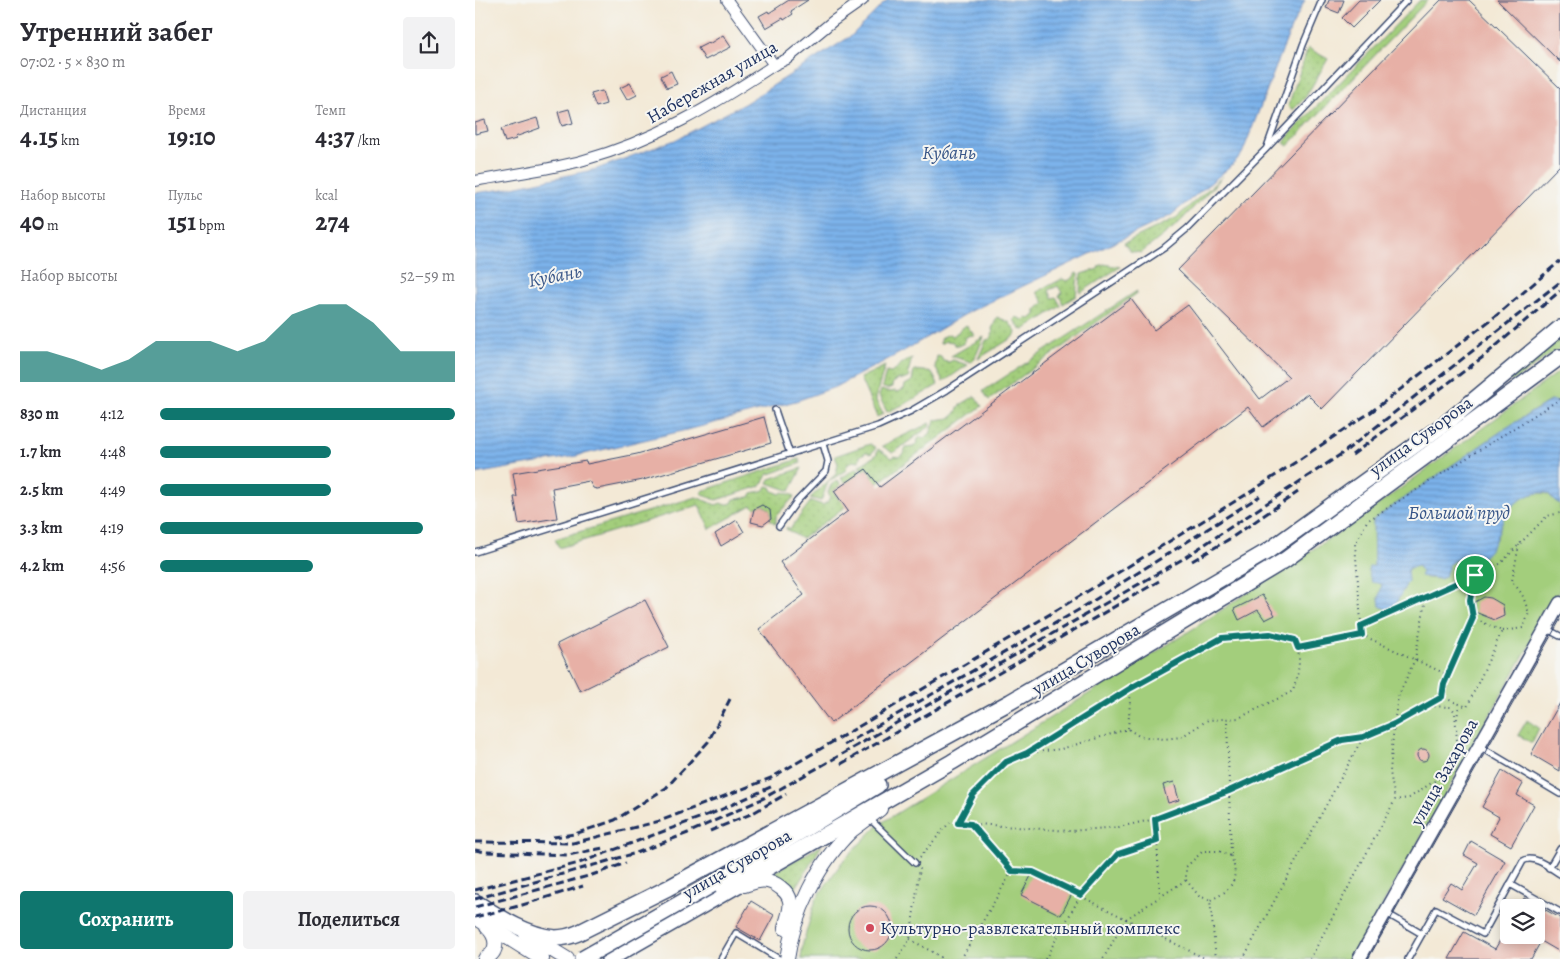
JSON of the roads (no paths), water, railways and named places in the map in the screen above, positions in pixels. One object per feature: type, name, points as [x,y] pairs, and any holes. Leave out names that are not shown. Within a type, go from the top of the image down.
[{"type":"main road","name":"улица Суворова","points":[[475,902],[509,923],[555,938],[578,933],[668,888],[1010,702],[1268,552],[1450,420],[1560,328]]},
{"type":"main road","name":"улица Суворова","points":[[582,959],[715,891],[734,888],[917,781],[1285,560],[1560,357]]},
{"type":"main road","name":"улица Суворова","points":[[609,959],[1010,702]]},
{"type":"main road","points":[[780,959],[794,923],[820,872],[835,851],[852,830],[917,781]]},
{"type":"main road","points":[[734,888],[761,880],[769,880],[784,890],[789,896],[790,910],[780,959]]},
{"type":"main road","points":[[476,917],[490,930],[496,940],[493,954],[485,959]]},
{"type":"main road","points":[[476,917],[542,959]]},
{"type":"main road","points":[[509,923],[567,959]]},
{"type":"street","points":[[727,0],[774,65]]},
{"type":"street","name":"Набережная улица","points":[[475,180],[583,160],[655,135],[697,113],[774,65],[787,59],[833,21],[863,0]]},
{"type":"street","name":"улица Захарова","points":[[1359,959],[1560,603]]},
{"type":"lane","points":[[1266,149],[1303,45],[1322,0]]},
{"type":"lane","points":[[475,552],[878,426],[911,411],[940,394],[1147,260],[1188,228],[1266,149],[1407,0]]},
{"type":"lane","points":[[775,410],[790,454]]},
{"type":"lane","points":[[779,526],[797,501],[826,471],[828,461],[823,444]]},
{"type":"lane","points":[[1546,628],[1560,636]]},
{"type":"lane","points":[[1479,746],[1560,794]]},
{"type":"lane","points":[[869,818],[915,863]]},
{"type":"lane","points":[[1549,868],[1560,849]]},
{"type":"lane","points":[[1408,959],[1436,909],[1483,934],[1523,861],[1527,858],[1533,858],[1560,874]]},
{"type":"lane","points":[[1510,884],[1560,912]]},
{"type":"lane","points":[[1385,912],[1422,934]]},
{"type":"lane","points":[[721,959],[737,933],[780,959]]},
{"type":"water","name":"Кубань","points":[[887,0],[1305,0],[1291,28],[1242,154],[1230,167],[1170,216],[969,312],[902,352],[835,387],[799,400],[699,427],[576,456],[475,474],[475,193],[504,189],[597,169],[675,140],[744,104],[851,36]]},
{"type":"water","name":"Большой пруд","points":[[1552,400],[1560,403],[1560,504],[1548,493],[1535,493],[1525,497],[1508,512],[1494,543],[1483,557],[1462,556],[1449,564],[1445,577],[1440,579],[1420,576],[1422,572],[1418,566],[1409,568],[1407,571],[1408,581],[1394,607],[1386,609],[1380,606],[1379,598],[1382,584],[1372,582],[1368,572],[1369,567],[1374,566],[1373,520],[1506,428]]},
{"type":"tram line","points":[[1368,959],[1560,620]]},
{"type":"railway","points":[[475,842],[573,843],[660,821],[771,778],[1037,622],[1252,491],[1371,412],[1497,315],[1560,261]]},
{"type":"railway","points":[[475,899],[636,853],[688,833],[762,799],[823,765],[1181,560],[1343,453],[1560,282]]},
{"type":"railway","points":[[1352,455],[1483,357],[1560,291]]},
{"type":"railway","points":[[1192,561],[1231,538],[1298,492]]},
{"type":"railway","points":[[844,745],[1080,609],[1260,496]]},
{"type":"railway","points":[[841,764],[1159,581]]},
{"type":"railway","points":[[553,837],[575,834],[615,820],[666,788],[708,742],[730,699]]},
{"type":"railway","points":[[709,815],[773,786]]},
{"type":"railway","points":[[710,831],[753,813],[786,794]]},
{"type":"railway","points":[[475,890],[579,863],[715,812]]},
{"type":"railway","points":[[475,850],[568,855],[603,848]]},
{"type":"railway","points":[[475,907],[592,875],[626,863]]},
{"type":"railway","points":[[475,917],[519,906],[583,886]]},
{"type":"place","name":"Культурно-развлекательный комплекс","points":[[870,928]]}]
